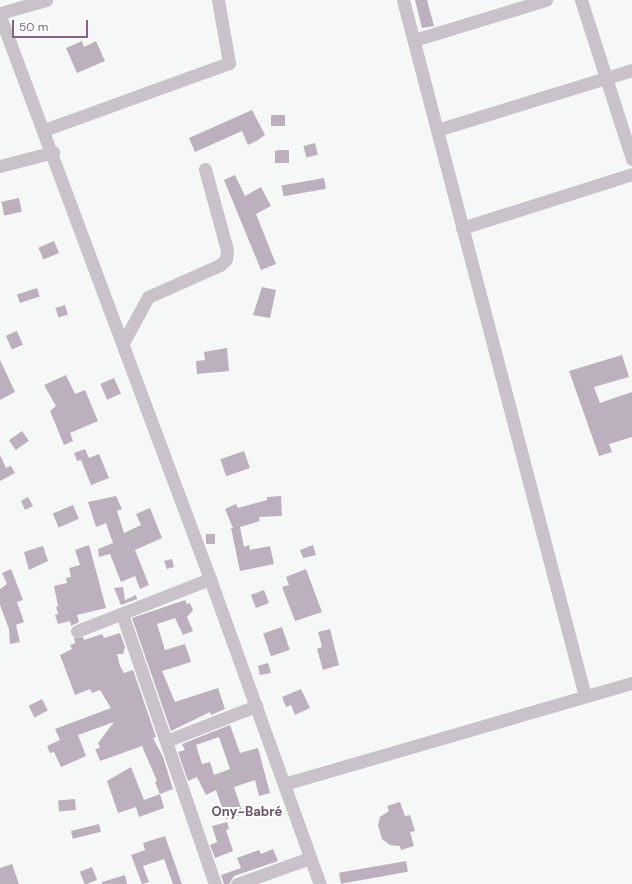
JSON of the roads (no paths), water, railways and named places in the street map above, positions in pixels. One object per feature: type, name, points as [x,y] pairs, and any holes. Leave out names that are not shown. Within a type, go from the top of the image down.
[{"type":"street","points":[[0,13],[46,0]]},
{"type":"street","points":[[44,130],[229,63],[218,0]]},
{"type":"street","points":[[403,0],[585,696]]},
{"type":"street","points":[[414,40],[546,0]]},
{"type":"street","points":[[582,0],[632,159]]},
{"type":"street","points":[[0,16],[53,152],[320,884]]},
{"type":"street","points":[[437,130],[632,70]]},
{"type":"street","points":[[0,166],[53,152]]},
{"type":"street","points":[[123,343],[148,297],[220,265],[226,259],[227,250],[205,169]]},
{"type":"street","points":[[462,228],[632,174]]},
{"type":"street","points":[[77,631],[210,579]]},
{"type":"street","points":[[122,614],[215,884]]},
{"type":"street","points":[[284,784],[632,683]]},
{"type":"street","points":[[166,741],[256,706]]},
{"type":"street","points":[[237,884],[310,858]]},
{"type":"district","name":"Ony-Babré","points":[[247,812]]}]
